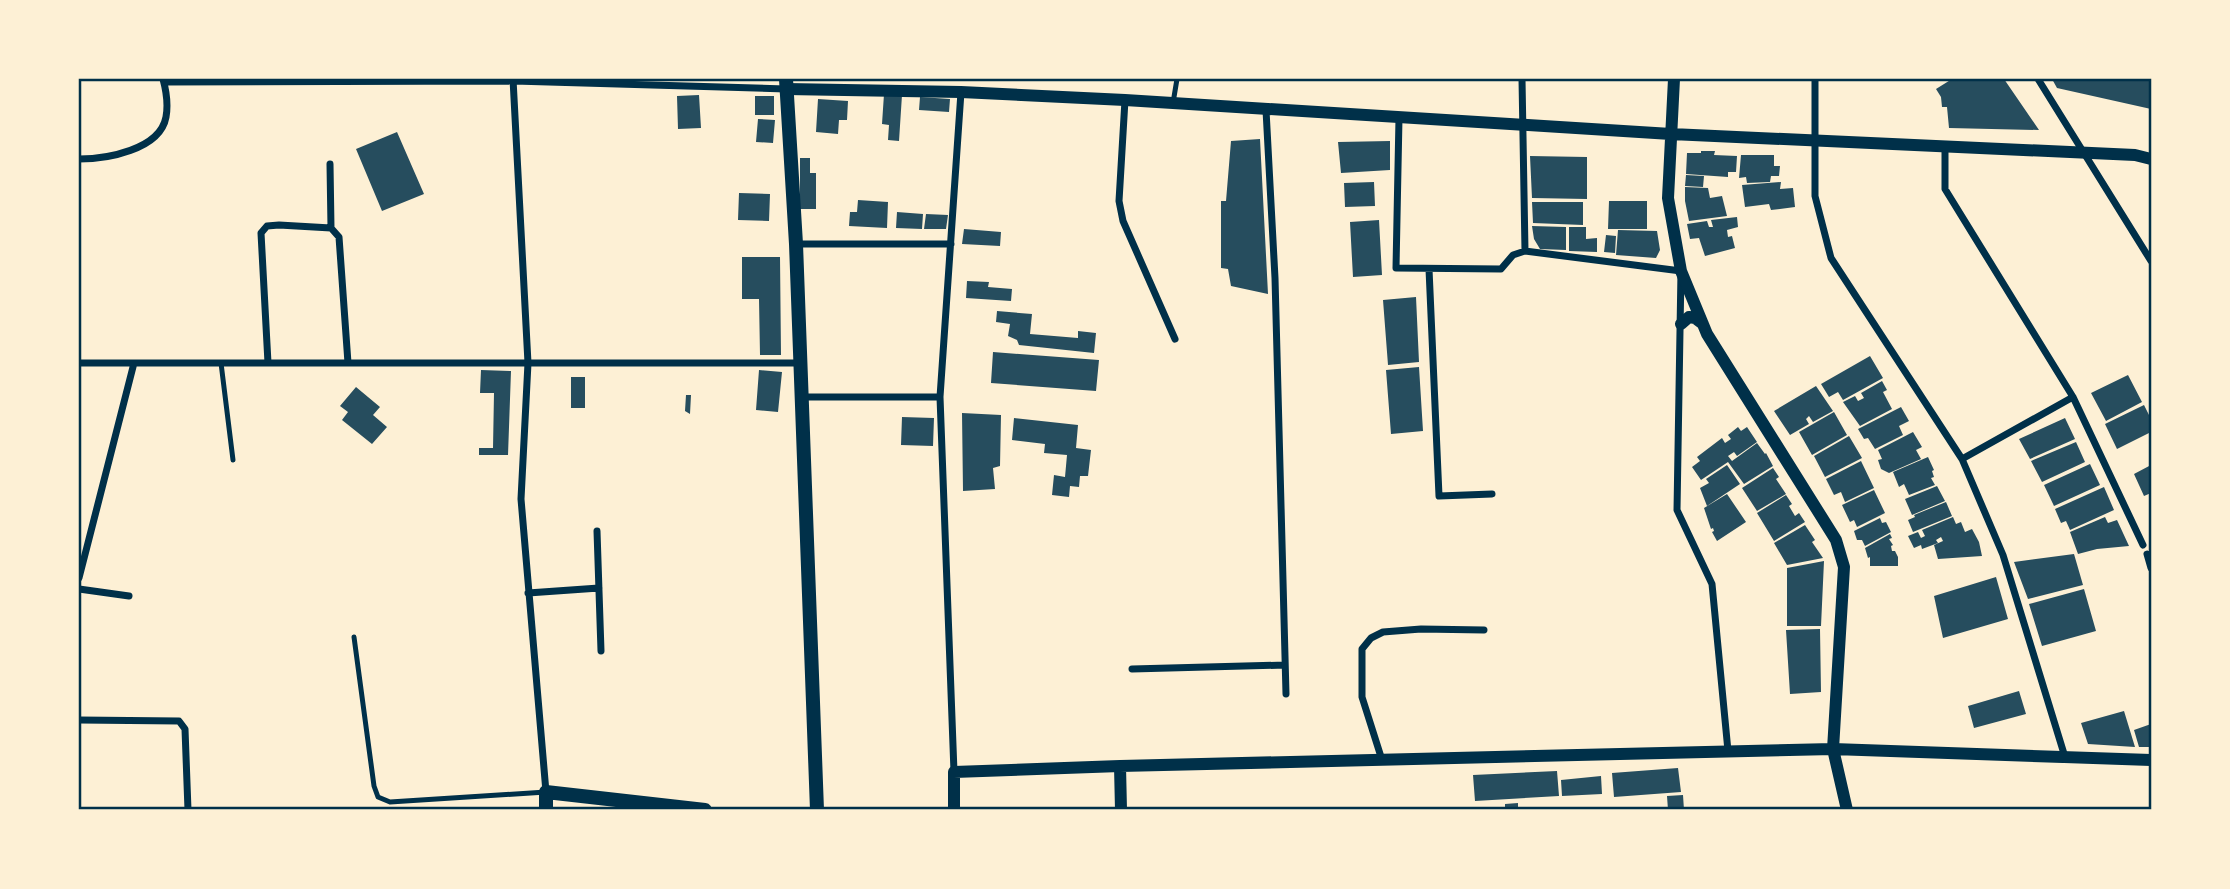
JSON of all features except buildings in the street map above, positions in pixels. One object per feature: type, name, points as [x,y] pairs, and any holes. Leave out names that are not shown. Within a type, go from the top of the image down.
[{"type":"main road","points":[[786,84],[796,244],[817,810]]},
{"type":"main road","points":[[546,810],[546,792],[705,810]]},
{"type":"street","points":[[1522,79],[1525,251]]},
{"type":"street","points":[[1674,79],[1668,198],[1681,271],[1677,510],[1712,584],[1728,751]]},
{"type":"street","points":[[1815,79],[1815,196],[1831,258],[1962,458],[2003,555],[2065,757]]},
{"type":"street","points":[[2038,79],[2151,261]]},
{"type":"street","points":[[79,159],[135,150],[155,137],[166,118],[164,81],[514,80],[786,84],[961,92],[1671,134],[2084,152],[2135,155],[2151,159]]},
{"type":"street","points":[[514,80],[528,363],[521,499],[546,792]]},
{"type":"street","points":[[954,810],[940,397],[961,92]]},
{"type":"street","points":[[1125,100],[1119,201],[1121,211],[1175,339]]},
{"type":"street","points":[[1266,110],[1275,278],[1286,694]]},
{"type":"street","points":[[1399,118],[1396,268],[1501,269],[1513,254],[1525,251],[1681,271]]},
{"type":"street","points":[[1945,146],[1945,189],[2073,397],[2143,545]]},
{"type":"street","points":[[330,164],[331,228],[339,237],[348,363]]},
{"type":"street","points":[[268,363],[261,233],[267,226],[279,225],[331,228]]},
{"type":"street","points":[[796,244],[951,244]]},
{"type":"street","points":[[1429,269],[1438,496],[1492,494]]},
{"type":"street","points":[[1681,271],[1703,325],[1836,540],[1839,549],[1844,567],[1833,748],[1847,810]]},
{"type":"street","points":[[1681,324],[1689,317],[1695,318],[1703,325]]},
{"type":"street","points":[[79,363],[800,363]]},
{"type":"street","points":[[79,578],[134,363]]},
{"type":"street","points":[[802,397],[940,397]]},
{"type":"street","points":[[1962,458],[2073,397]]},
{"type":"street","points":[[597,531],[601,651]]},
{"type":"street","points":[[2147,554],[2151,568]]},
{"type":"street","points":[[79,589],[130,596]]},
{"type":"street","points":[[528,593],[599,589]]},
{"type":"street","points":[[1382,760],[1362,697],[1362,649],[1371,638],[1383,632],[1421,629],[1484,630]]},
{"type":"street","points":[[1132,669],[1285,665]]},
{"type":"street","points":[[79,720],[179,721],[185,729],[188,810]]},
{"type":"street","points":[[954,772],[1833,748],[2151,760]]},
{"type":"street","points":[[1120,766],[1121,810]]},
{"type":"lane","points":[[1173,103],[1177,79]]},
{"type":"lane","points":[[220,363],[233,460]]},
{"type":"lane","points":[[354,636],[374,786],[378,797],[390,802],[546,792]]}]
